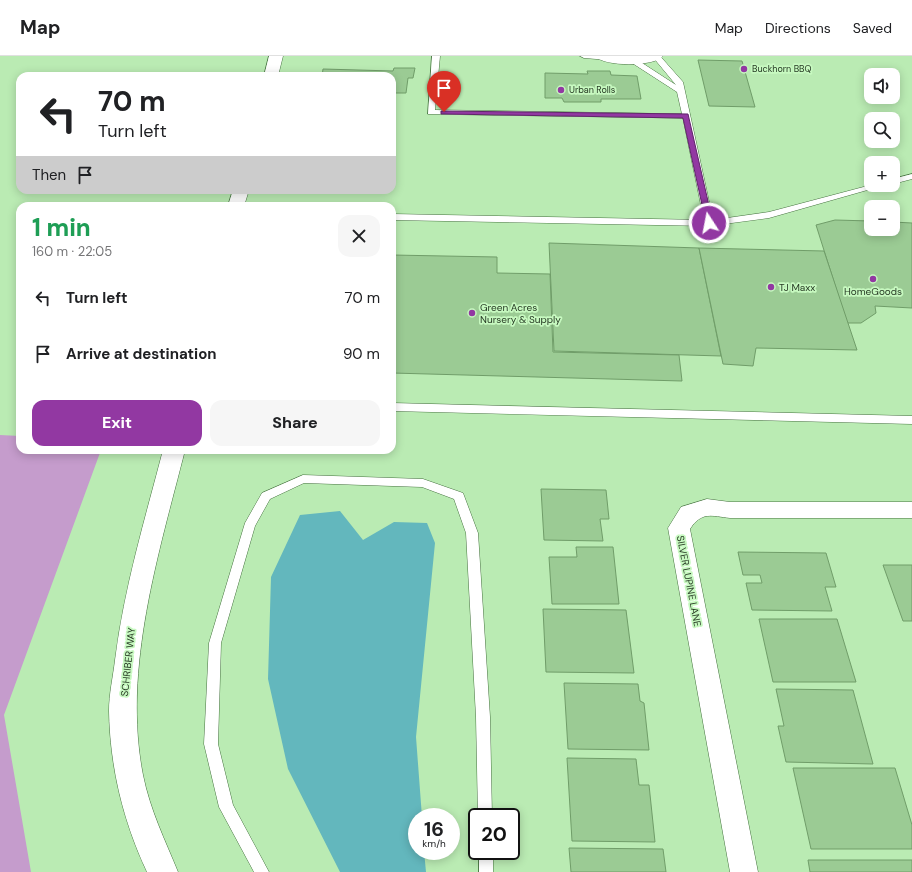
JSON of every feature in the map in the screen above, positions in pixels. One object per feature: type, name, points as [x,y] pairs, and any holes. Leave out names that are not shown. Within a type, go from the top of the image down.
[{"type":"street","points":[[272,72],[276,56]]},
{"type":"street","points":[[606,57],[633,61],[656,56]]},
{"type":"street","name":"SCHRIBER WAY","points":[[163,872],[149,846],[128,776],[123,714],[130,633],[149,546],[173,454]]},
{"type":"street","name":"SILVER LUPINE LANE","points":[[744,872],[679,528],[689,512],[707,507],[730,510],[912,510]]},
{"type":"lane","points":[[436,56],[431,112],[686,116]]},
{"type":"lane","points":[[584,56],[606,57]]},
{"type":"lane","points":[[656,56],[676,76],[679,82],[709,223]]},
{"type":"lane","points":[[633,61],[680,90]]},
{"type":"lane","points":[[900,180],[912,176]]},
{"type":"lane","points":[[396,217],[709,223],[769,215],[864,190]]},
{"type":"lane","points":[[396,407],[912,420]]},
{"type":"lane","points":[[262,872],[226,807],[212,744],[216,643],[250,526],[266,496],[303,479],[423,483],[459,496],[472,533],[483,717],[485,808]]},
{"type":"lane","points":[[486,860],[486,872]]},
{"type":"shaded area","points":[[0,435],[16,436],[16,454],[100,454],[4,715],[31,872],[0,872]]},
{"type":"water","points":[[340,511],[363,540],[394,522],[427,523],[435,543],[416,737],[421,808],[408,808],[408,860],[425,860],[426,872],[340,872],[288,769],[268,679],[271,577],[300,515]]},
{"type":"building","points":[[698,60],[742,61],[755,107],[709,106]]},
{"type":"building","points":[[394,68],[415,68],[413,78],[408,78],[406,93],[396,93],[396,72],[323,72],[323,69],[393,71]]},
{"type":"building","points":[[587,71],[610,71],[611,75],[637,76],[641,99],[601,99],[601,102],[564,102],[562,98],[545,98],[545,73],[588,74]]},
{"type":"building","name":"HomeGoods","points":[[835,220],[864,221],[864,236],[900,236],[900,222],[912,223],[912,308],[875,306],[876,313],[861,323],[847,323],[816,225]]},
{"type":"building","name":"Green Acres Nursery & Supply","points":[[549,243],[699,248],[721,356],[554,351]]},
{"type":"building","name":"TJ Maxx","points":[[699,248],[824,251],[857,350],[756,348],[753,366],[723,364]]},
{"type":"building","name":"Green Acres Nursery & Supply","points":[[396,255],[497,257],[497,273],[550,274],[553,352],[679,355],[682,381],[396,373]]},
{"type":"building","points":[[541,489],[606,490],[609,519],[600,519],[603,541],[544,540]]},
{"type":"building","points":[[576,547],[613,547],[619,604],[552,604],[549,557],[577,557]]},
{"type":"building","points":[[738,552],[826,553],[836,587],[825,587],[832,611],[752,610],[746,583],[762,583],[760,575],[743,575]]},
{"type":"building","points":[[883,565],[912,565],[912,621],[903,621]]},
{"type":"building","points":[[543,609],[626,610],[634,673],[546,672]]},
{"type":"building","points":[[759,619],[837,619],[856,682],[773,682]]},
{"type":"building","points":[[564,683],[638,684],[640,701],[644,703],[649,750],[568,749]]},
{"type":"building","points":[[776,689],[853,690],[873,764],[786,762],[778,726],[784,726]]},
{"type":"building","points":[[567,758],[636,759],[639,785],[649,785],[655,842],[572,841]]},
{"type":"building","points":[[793,768],[895,768],[912,825],[912,849],[811,849]]},
{"type":"building","points":[[569,848],[663,849],[666,872],[571,872]]},
{"type":"building","points":[[808,860],[912,860],[912,872],[810,872]]},
{"type":"place","name":"Buckhorn BBQ","points":[[744,69]]},
{"type":"place","name":"Urban Rolls","points":[[561,90]]},
{"type":"place","name":"HomeGoods","points":[[873,279]]},
{"type":"place","name":"TJ Maxx","points":[[771,287]]},
{"type":"place","name":"Green Acres Nursery & Supply","points":[[472,313]]},
{"type":"route","points":[[444,112],[686,116],[709,223]]}]
